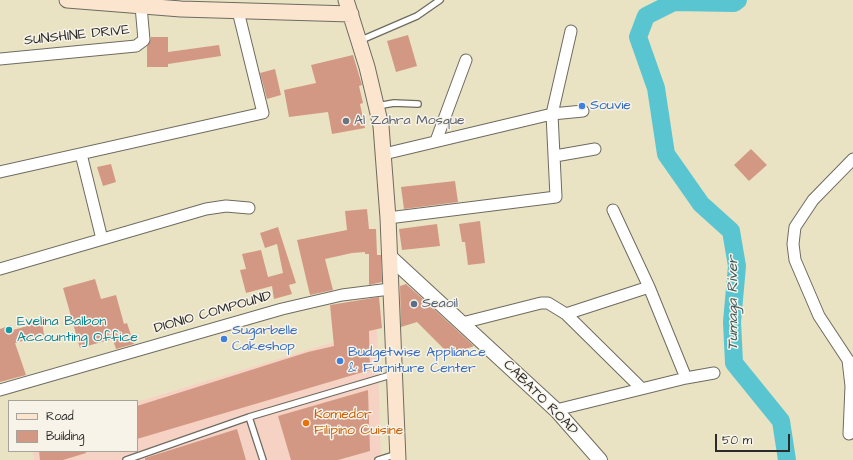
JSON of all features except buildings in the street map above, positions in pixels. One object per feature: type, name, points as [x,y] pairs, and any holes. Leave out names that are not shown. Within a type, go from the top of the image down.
[{"type":"main road","points":[[67,0],[141,6],[238,11],[348,7],[377,106],[384,154],[390,257],[397,457]]},
{"type":"street","name":"SUNSHINE DRIVE","points":[[0,59],[136,46],[144,40],[141,6]]},
{"type":"street","points":[[0,172],[263,113],[238,11]]},
{"type":"street","points":[[388,218],[556,197],[552,114],[571,31]]},
{"type":"street","points":[[436,141],[466,60]]},
{"type":"street","points":[[384,154],[552,114],[583,111]]},
{"type":"street","points":[[555,156],[595,149]]},
{"type":"street","points":[[81,154],[102,239]]},
{"type":"street","points":[[849,434],[851,363],[819,316],[795,260],[793,244],[795,227],[813,200],[853,159]]},
{"type":"street","points":[[0,269],[206,209],[226,206],[249,208]]},
{"type":"street","points":[[613,210],[649,287],[686,378]]},
{"type":"street","name":"CABATO ROAD","points":[[390,257],[556,410],[600,460]]},
{"type":"street","points":[[566,314],[649,287]]},
{"type":"street","name":"DIONIO COMPOUND","points":[[0,390],[282,309],[342,295],[390,289]]},
{"type":"street","points":[[462,323],[541,303],[554,305],[566,314],[641,388]]},
{"type":"street","points":[[556,410],[641,388],[714,373]]},
{"type":"lane","points":[[359,41],[417,16],[440,0]]},
{"type":"lane","points":[[377,106],[394,103],[418,104]]},
{"type":"lane","points":[[126,460],[249,417],[394,374]]},
{"type":"lane","points":[[249,417],[263,460]]},
{"type":"lane","points":[[378,460],[397,457]]},
{"type":"shaded area","points":[[377,329],[381,460],[34,460],[33,452],[138,452],[138,402]]},
{"type":"waterway","name":"Tumaga River","points":[[738,0],[734,3],[674,2],[646,16],[638,37],[656,88],[666,154],[701,204],[731,231],[737,266],[732,322],[734,363],[781,421],[787,460]]},
{"type":"place","name":"Souvie","points":[[582,106]]},
{"type":"place","name":"Al Zahra Mosque","points":[[346,121]]},
{"type":"place","name":"Seaoil","points":[[414,304]]},
{"type":"place","name":"Evelina Balbon Accounting Office","points":[[9,330]]},
{"type":"place","name":"Sugarbelle Cakeshop","points":[[224,339]]},
{"type":"place","name":"Budgetwise Appliance & Furniture Center","points":[[340,361]]},
{"type":"place","name":"Komedor Filipino Cuisine","points":[[306,423]]}]
